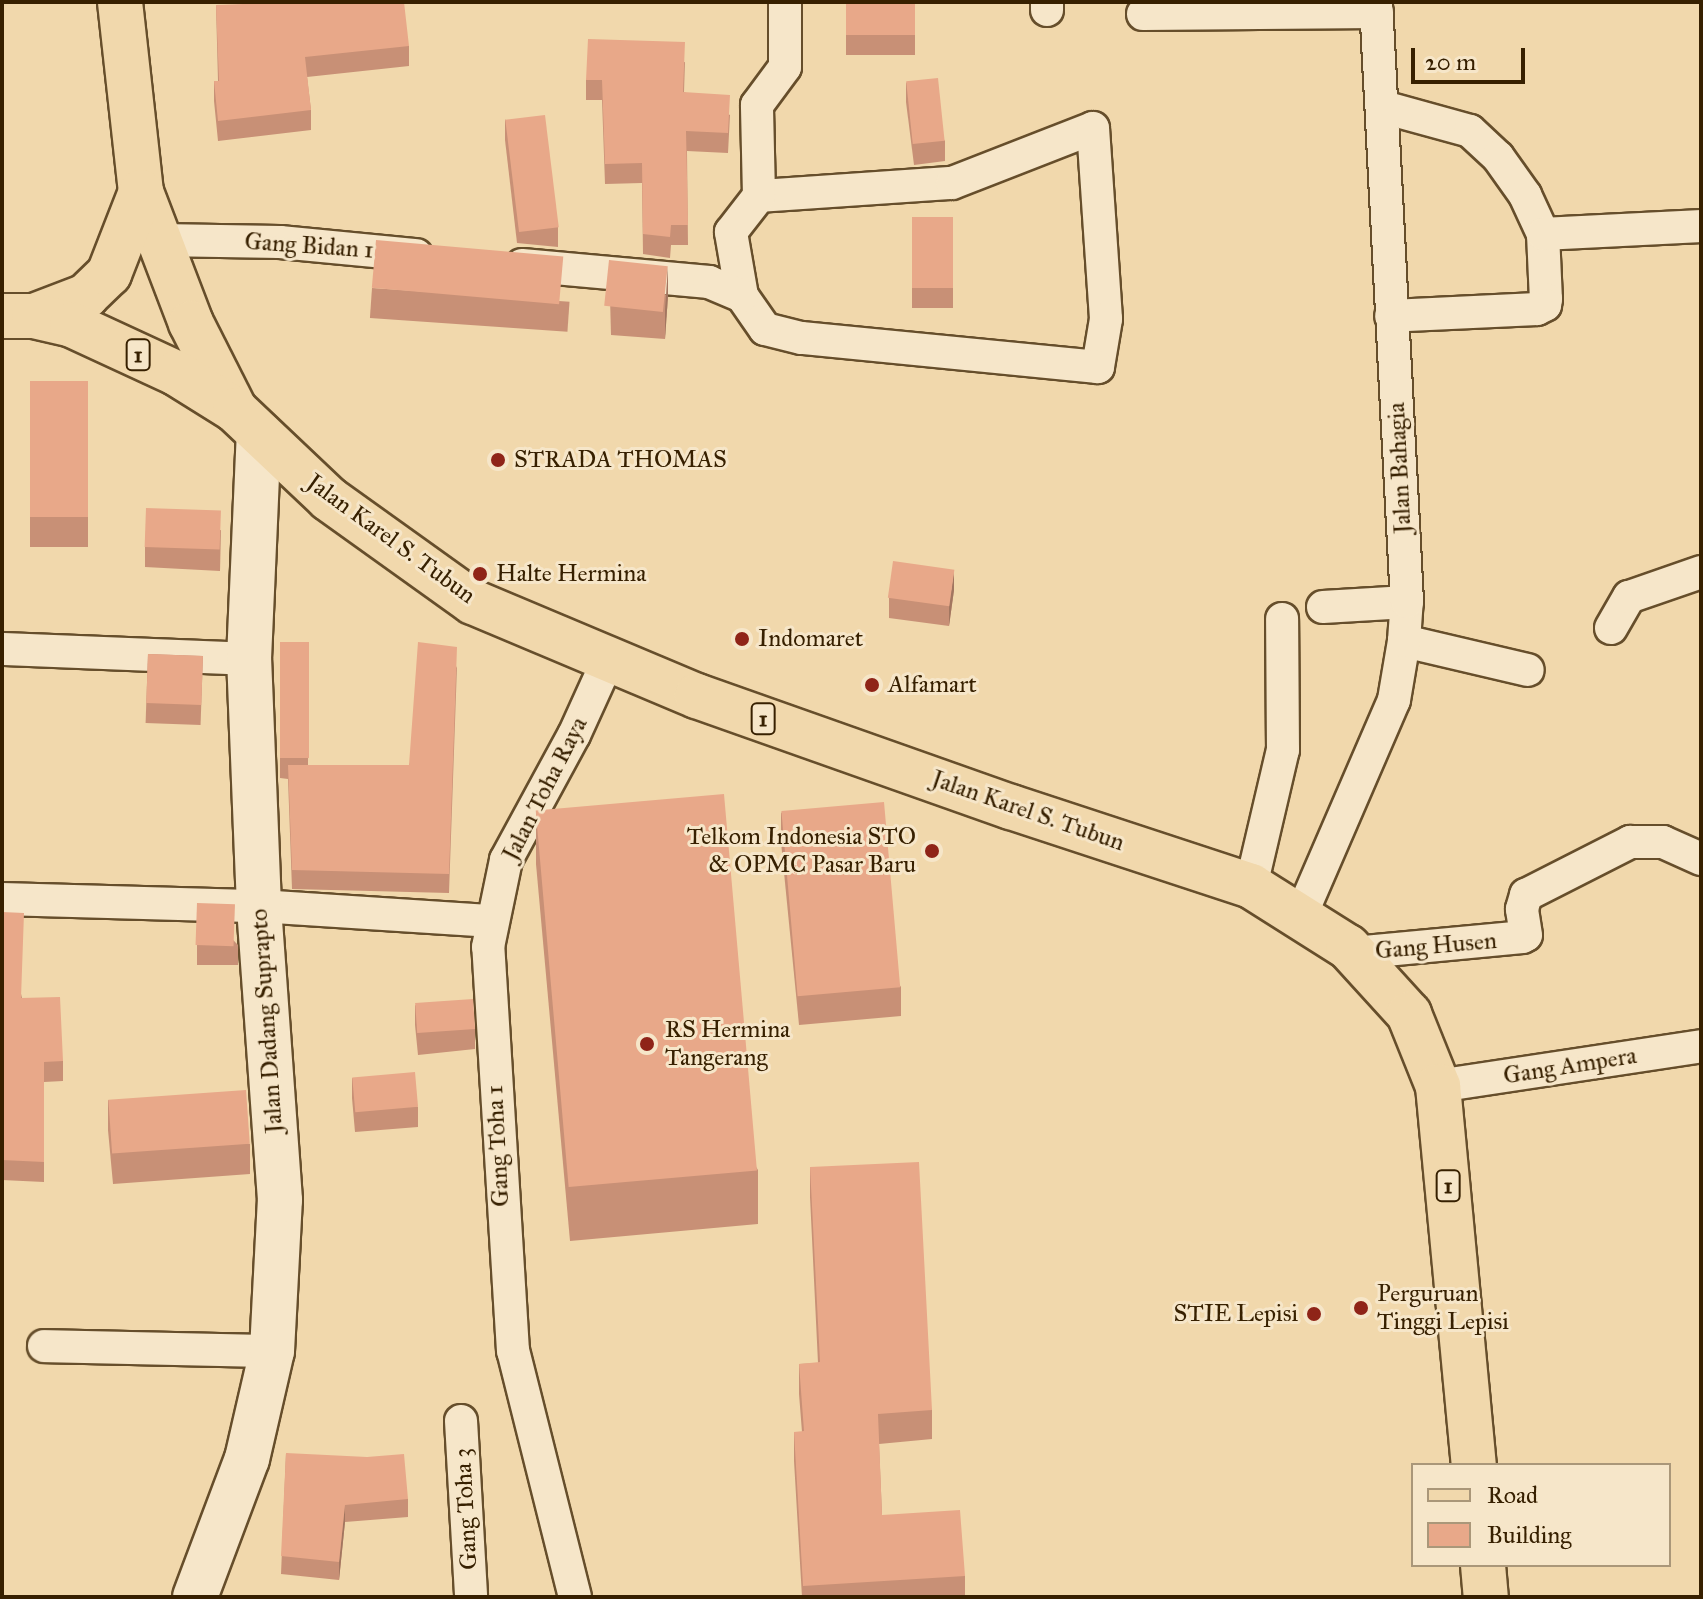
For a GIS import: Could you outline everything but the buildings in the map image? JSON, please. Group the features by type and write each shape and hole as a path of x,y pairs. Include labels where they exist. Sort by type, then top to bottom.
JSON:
{"main road":[{"path":"120,2 141,192 205,356 247,421"},
{"path":"18,316 86,296 109,274 141,192"},
{"name":"1","path":"18,316 72,325 150,361 247,421"},
{"name":"Jalan Karel S. Tubun","path":"247,421 329,499 473,602 697,696 996,802 1251,886 1301,915 1354,953 1409,1014 1438,1086 1474,1463"},
{"path":"1483,1567 1486,1597"}],"street":[{"path":"759,196 952,183 1093,128 1106,319 1098,367 801,338 765,329 742,296 731,232 759,196 757,105 785,67 785,2"},
{"path":"1143,14 1376,7"},
{"name":"Jalan Bahagia","path":"1301,915 1394,700 1404,641 1407,602 1376,7"},
{"path":"1383,107 1470,131 1498,157 1525,195 1543,234 1546,299 1542,307 1391,316"},
{"path":"1543,234 1701,226"},
{"name":"Gang Bidan 1","path":"160,240 280,242 444,258"},
{"path":"489,262 696,280 742,296"},
{"name":"Jalan Dadang Suprapto","path":"195,1597 247,1459 272,1351 280,1200 259,906 249,659 247,421"},
{"path":"1611,628 1629,597 1701,572"},
{"path":"1323,607 1407,602"},
{"path":"1251,886 1283,750 1282,619"},
{"path":"1404,641 1528,670"},
{"path":"2,649 249,659"},
{"name":"Jalan Toha Raya","path":"493,921 506,860 574,735 608,660"},
{"name":"Gang Husen","path":"1354,953 1522,937 1526,935 1522,909 1526,895 1630,842 1663,842 1701,859"},
{"path":"2,899 259,906 493,921"},
{"name":"Gang Toha 1","path":"493,921 488,947 513,1351 575,1597"},
{"name":"Gang Ampera","path":"1438,1086 1701,1046"},
{"path":"44,1346 272,1351"},
{"name":"Gang Toha 3","path":"461,1421 471,1597"}],"place":[{"name":"STRADA THOMAS","path":"498,460"},
{"name":"Halte Hermina","path":"480,574"},
{"name":"Indomaret","path":"742,639"},
{"name":"Alfamart","path":"872,685"},
{"name":"Telkom Indonesia STO & OPMC Pasar Baru","path":"932,851"},
{"name":"RS Hermina Tangerang","path":"647,1044"},
{"name":"Perguruan Tinggi Lepisi","path":"1361,1308"},
{"name":"STIE Lepisi","path":"1314,1314"}]}
